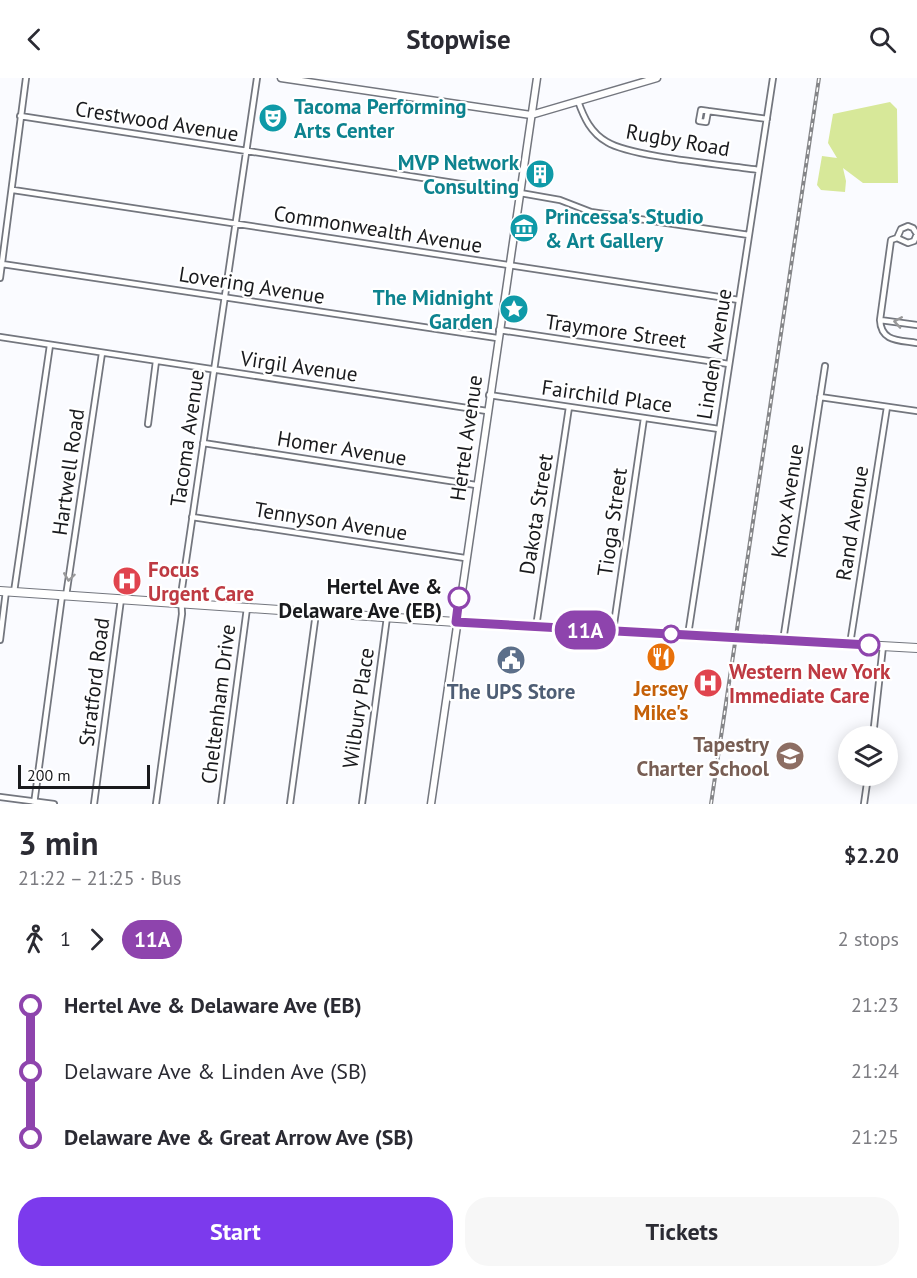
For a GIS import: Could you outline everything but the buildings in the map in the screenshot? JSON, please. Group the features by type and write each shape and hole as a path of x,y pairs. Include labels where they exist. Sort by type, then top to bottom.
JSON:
{"main road":[{"path":"7,591 456,622 917,648"}],"street":[{"path":"0,278 26,78"},
{"name":"Tacoma Avenue","path":"156,804 182,614 181,603 192,517 257,78"},
{"path":"281,78 531,115 657,78"},
{"name":"Hertel Avenue","path":"431,804 497,338 537,78"},
{"name":"Linden Avenue","path":"688,635 773,78"},
{"name":"Rugby Road","path":"578,101 586,120 596,133 621,149 759,170"},
{"path":"708,111 767,119"},
{"name":"Crestwood Avenue","path":"20,116 519,193 560,200 591,212 749,235"},
{"name":"Commonwealth Avenue","path":"13,190 739,300"},
{"path":"897,238 900,231 906,227 911,227 916,232 912,242 897,238 891,240 880,320 885,336 917,343"},
{"name":"Lovering Avenue","path":"2,264 497,338"},
{"path":"880,320 917,325"},
{"name":"Traymore Street","path":"499,330 729,364"},
{"name":"Virgil Avenue","path":"0,337 487,411"},
{"path":"0,640 50,345"},
{"name":"Hartwell Road","path":"34,803 102,352"},
{"path":"148,424 156,361"},
{"name":"Knox Avenue","path":"783,641 825,366"},
{"name":"Fairchild Place","path":"489,395 719,429"},
{"path":"820,397 917,411"},
{"name":"Dakota Street","path":"536,627 569,407"},
{"name":"Rand Avenue","path":"850,644 887,407"},
{"name":"Tioga Street","path":"613,631 644,418"},
{"name":"Homer Avenue","path":"203,443 476,485"},
{"name":"Tennyson Avenue","path":"192,517 465,558"},
{"name":"Stratford Road","path":"94,804 121,599"},
{"name":"Cheltenham Drive","path":"221,804 247,608"},
{"path":"290,804 316,612"},
{"name":"Wilbury Place","path":"362,804 387,617"},
{"path":"874,726 883,646"},
{"path":"864,804 867,786"},
{"path":"0,797 54,804"}],"green space":[{"path":"890,102 897,109 898,183 863,183 843,168 846,181 845,192 821,190 817,185 822,156 837,158 828,143 833,114"}],"railway":[{"path":"711,804 819,78"}],"bus line":[{"name":"11A","path":"459,598 456,622 869,645"}],"place":[{"name":"Tacoma Performing Arts Center","path":"273,118"},
{"name":"MVP Network Consulting","path":"540,174"},
{"name":"Princessa's Studio & Art Gallery","path":"524,228"},
{"name":"The Midnight Garden","path":"514,309"},
{"name":"Focus Urgent Care","path":"127,581"},
{"name":"Hertel Ave & Delaware Ave (EB)","path":"459,598"},
{"name":"Jersey Mike's","path":"661,657"},
{"name":"The UPS Store","path":"511,660"},
{"name":"Western New York Immediate Care","path":"708,683"},
{"name":"Tapestry Charter School","path":"790,756"}]}
